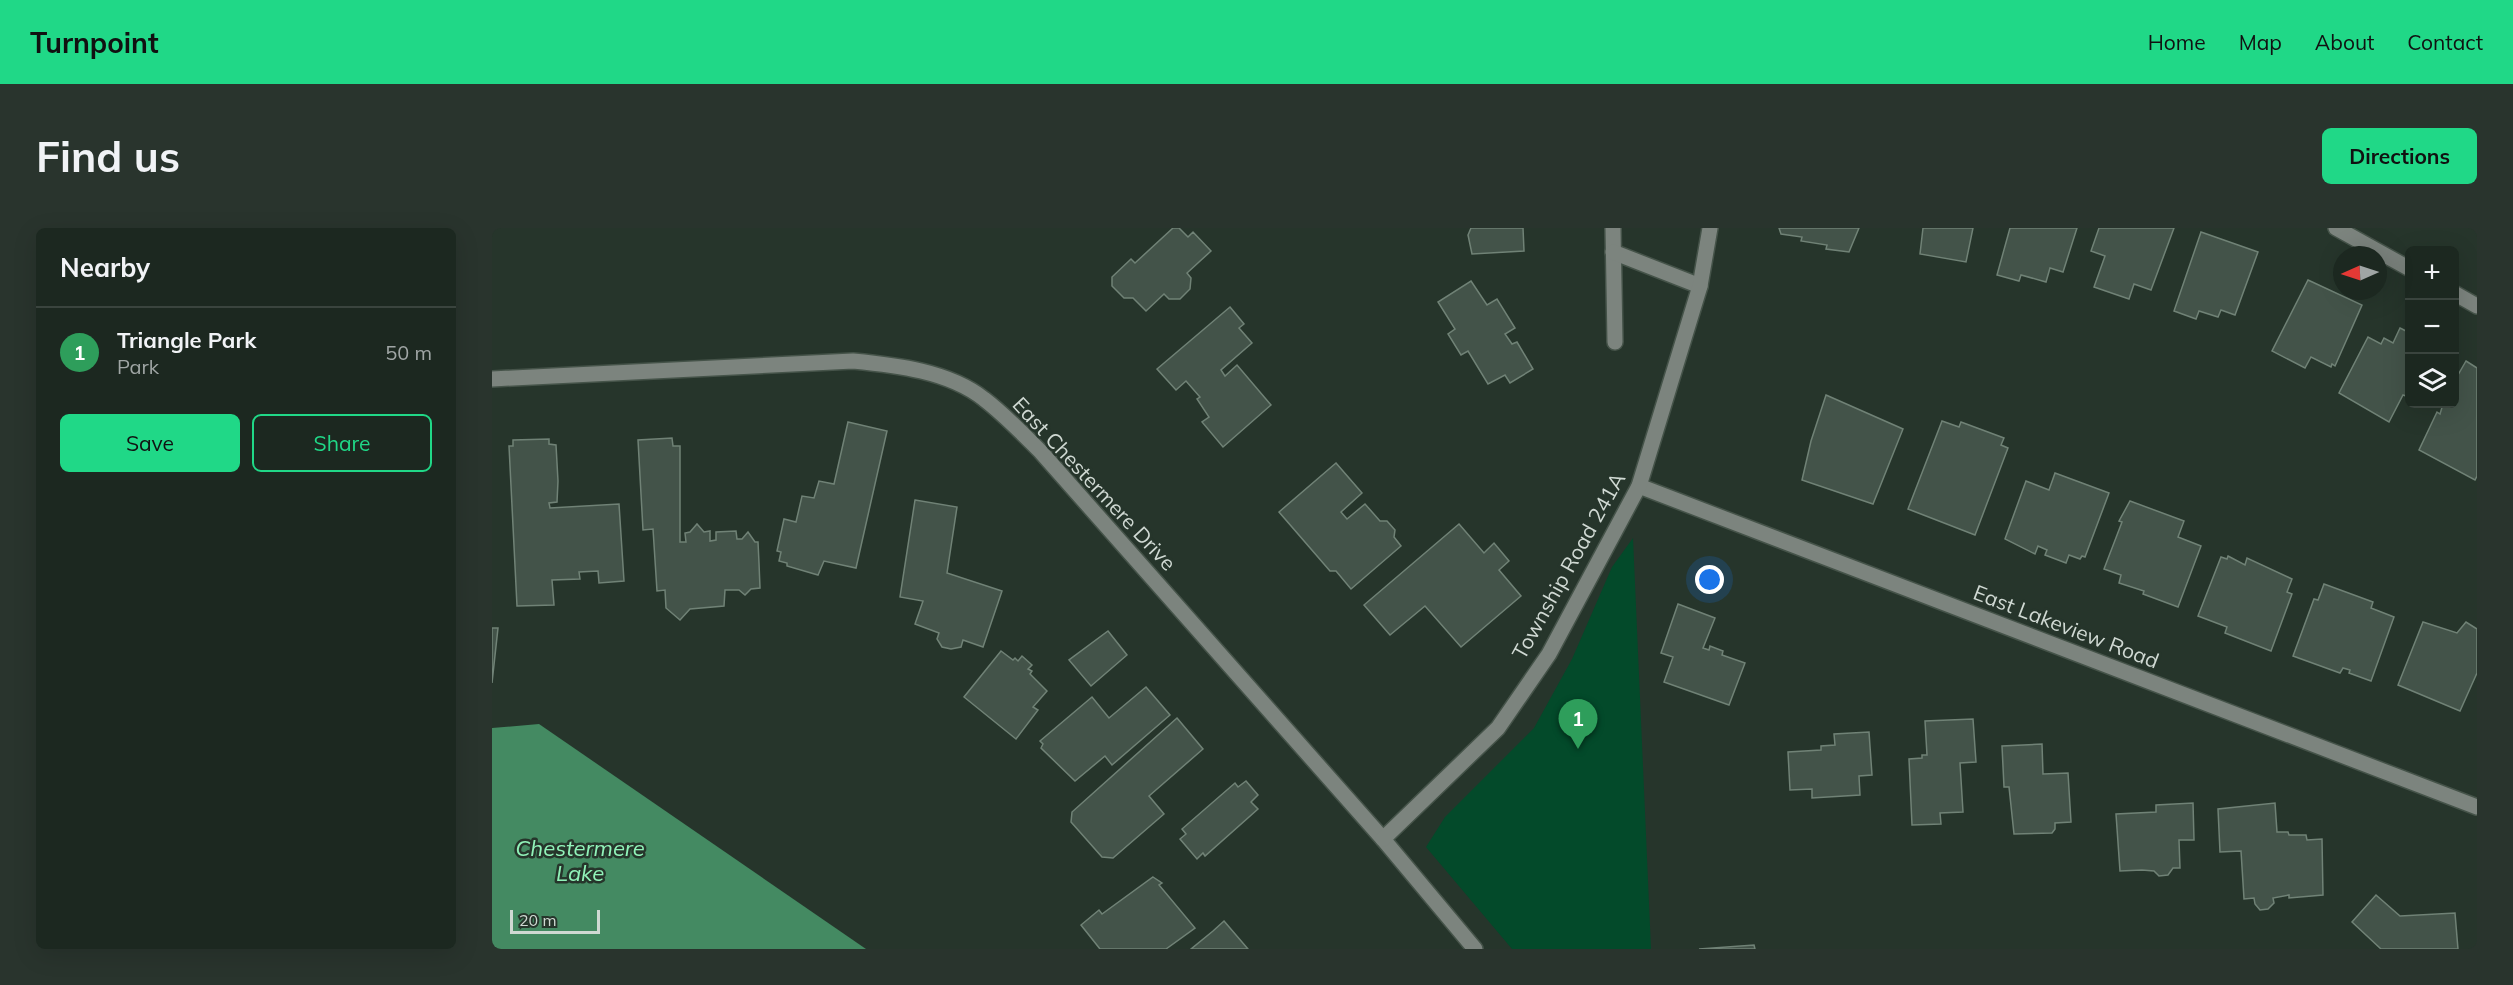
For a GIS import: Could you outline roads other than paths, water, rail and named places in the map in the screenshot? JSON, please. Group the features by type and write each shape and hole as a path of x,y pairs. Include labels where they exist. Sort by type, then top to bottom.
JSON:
{"street":[{"path":"1613,228 1615,342"},
{"name":"Township Road 241A","path":"1383,839 1498,728 1549,654 1639,486 1700,286 1710,228"},
{"path":"2336,228 2405,266"},
{"path":"1613,252 1700,286"},
{"path":"2459,296 2477,306"},
{"name":"East Chestermere Drive","path":"492,379 853,361 887,364 918,371 952,382 982,397 1041,452 1383,839 1475,949"},
{"name":"East Lakeview Road","path":"1639,486 2477,807"}],"water":[{"name":"Chestermere Lake","path":"539,724 866,949 492,949 492,728"}],"place":[{"name":"Triangle Park","path":"1578,749"}]}
